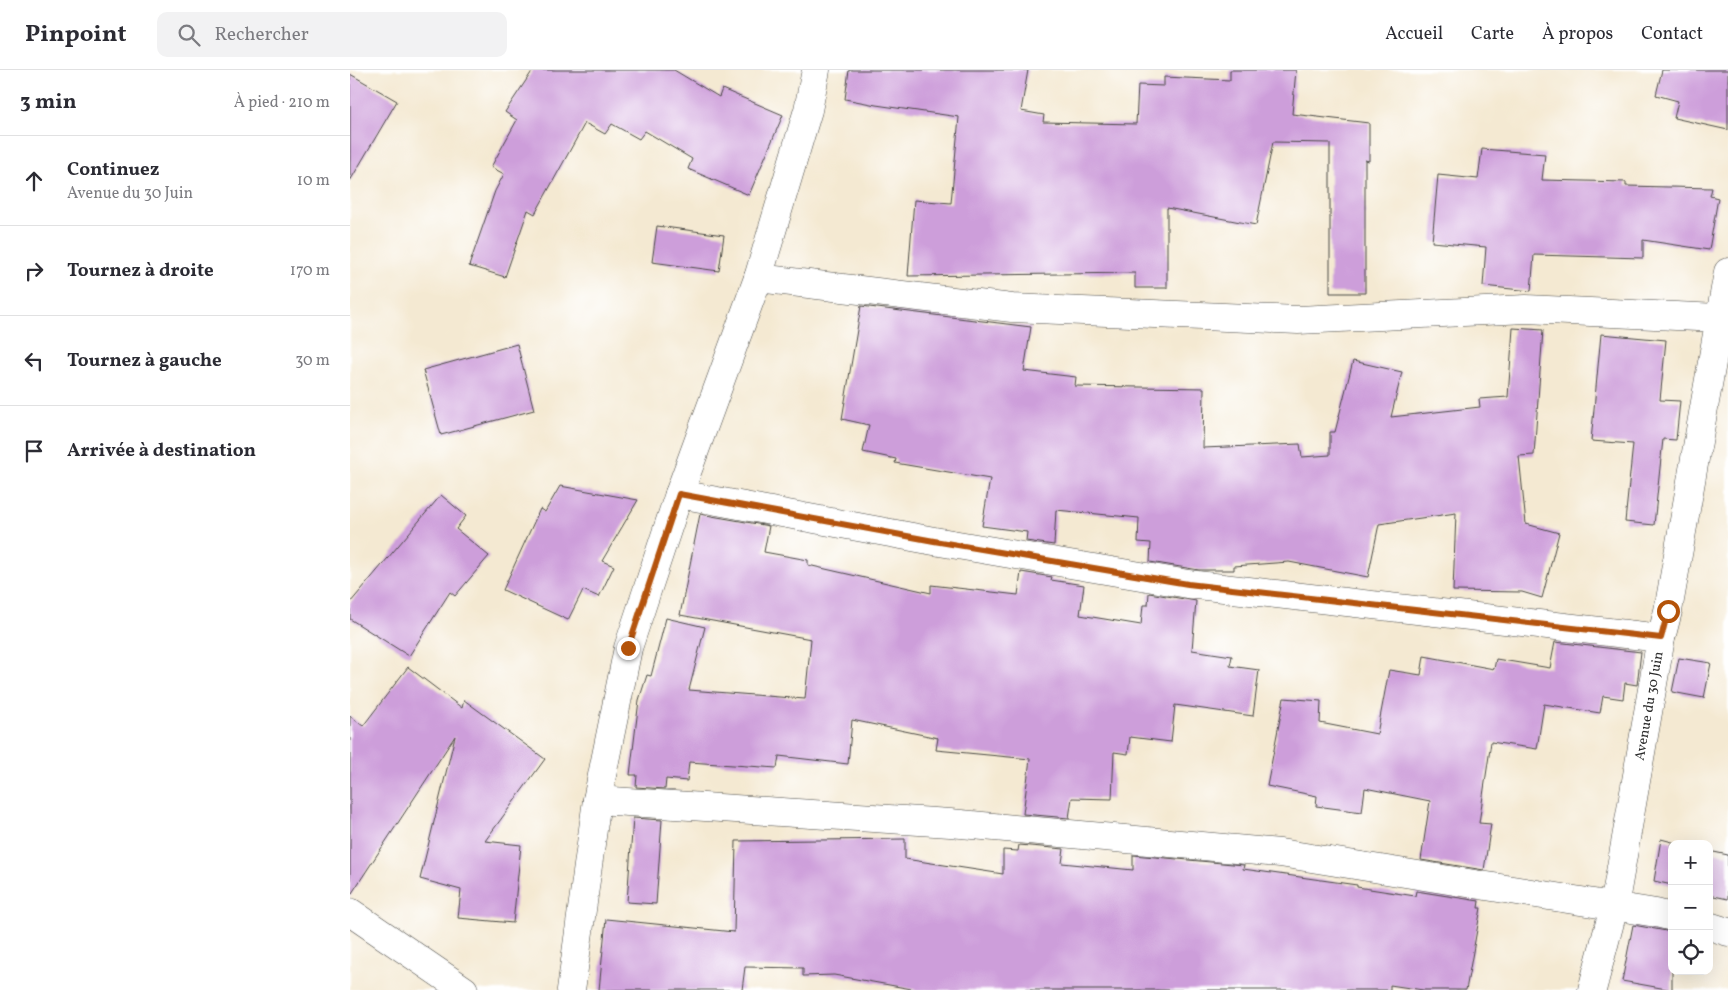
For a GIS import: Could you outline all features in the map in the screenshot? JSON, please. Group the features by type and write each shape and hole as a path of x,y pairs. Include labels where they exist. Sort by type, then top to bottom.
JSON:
{"street":[{"path":"571,990 597,800 628,648 679,494 758,278 808,110 816,70"},
{"name":"Avenue du 30 Juin","path":"1592,990 1614,907 1728,272"},
{"path":"758,278 1012,308 1298,320 1526,309 1719,318"},
{"path":"679,494 934,541 1188,584 1661,638"},
{"path":"597,800 950,823 1280,853 1668,916"},
{"path":"350,912 464,990"},
{"path":"1713,927 1728,932"}],"building":[{"path":"533,70 674,70 719,97 722,89 783,115 749,195 688,169 692,159 645,131 639,139 612,124 605,134 585,123 535,214 528,210 505,277 469,266 495,191 504,174 491,167 517,120 505,112"},
{"path":"849,70 1028,70 1021,111 1044,115 1043,122 1136,124 1138,85 1164,86 1164,77 1230,80 1230,70 1296,70 1292,114 1369,123 1369,161 1365,160 1365,293 1330,293 1330,143 1273,142 1256,225 1167,208 1167,288 1135,288 1135,273 908,276 914,200 951,203 959,117 845,99"},
{"path":"1662,70 1728,70 1728,130 1674,118 1678,101 1656,95"},
{"path":"350,74 397,101 350,181"},
{"path":"1482,149 1545,154 1542,180 1626,182 1626,186 1712,188 1710,196 1718,198 1709,250 1643,240 1643,258 1534,255 1531,291 1483,286 1486,247 1432,242 1438,175 1478,179"},
{"path":"657,226 724,235 719,271 652,262"},
{"path":"861,306 1031,327 1024,371 1076,377 1075,386 1204,388 1203,448 1300,444 1302,457 1330,455 1330,432 1335,432 1353,361 1402,372 1391,417 1480,407 1479,399 1508,397 1513,328 1543,330 1534,455 1519,456 1526,524 1559,533 1542,598 1522,592 1453,591 1456,513 1379,524 1368,577 1289,562 1234,566 1234,570 1199,570 1150,562 1151,543 1138,542 1139,518 1056,510 1054,545 1026,541 1027,532 982,526 990,479 895,463 896,459 863,452 869,425 842,419"},
{"path":"1601,334 1666,340 1660,400 1680,401 1676,440 1663,439 1654,525 1625,522 1633,444 1591,441"},
{"path":"517,344 534,410 441,435 423,370"},
{"path":"560,486 638,500 602,561 614,566 599,597 583,590 568,620 503,590 540,509 545,512"},
{"path":"441,495 466,516 456,529 489,556 455,596 450,592 409,656 350,619 350,603"},
{"path":"700,514 769,526 764,552 808,560 808,565 931,593 931,585 1018,595 1021,572 1052,577 1051,580 1084,585 1080,615 1141,625 1143,605 1148,605 1149,593 1196,601 1192,650 1232,656 1230,666 1259,670 1253,716 1175,705 1171,742 1130,737 1128,754 1114,752 1112,799 1072,798 1069,818 1023,814 1030,759 936,750 938,738 852,720 848,764 779,756 777,768 689,762 687,781 666,779 665,789 636,787 637,775 630,775 639,700 647,675 651,676 666,618 705,627 689,690 805,699 811,639 680,615"},
{"path":"1555,642 1641,652 1637,685 1625,683 1623,699 1603,696 1600,713 1544,704 1537,749 1491,742 1479,823 1491,824 1484,870 1421,860 1430,801 1365,788 1362,812 1316,806 1317,796 1267,786 1284,698 1321,701 1320,723 1377,734 1389,670 1421,675 1424,656 1494,669 1496,659 1550,668"},
{"path":"1679,658 1711,663 1704,698 1672,692"},
{"path":"408,667 462,708 464,700 545,759 485,841 521,845 513,923 458,918 461,890 420,879 455,736 350,896 350,716 363,726"},
{"path":"633,818 662,820 656,904 627,902"},
{"path":"905,839 905,859 1003,874 1003,850 1018,851 1019,845 1064,849 1062,863 1133,870 1133,855 1244,865 1243,869 1357,885 1357,887 1415,896 1416,891 1479,901 1478,908 1481,908 1466,990 1423,990 1390,985 1390,990 917,990 834,975 803,976 803,968 745,967 742,990 599,990 606,919 734,932 736,841"},
{"path":"1661,839 1668,841 1668,884 1654,881"},
{"path":"1713,852 1728,855 1728,899 1713,896"},
{"path":"1633,925 1668,931 1668,975 1672,975 1672,990 1622,981"}],"route":[{"path":"628,648 679,494 934,541 1188,584 1661,638 1668,611"}]}
